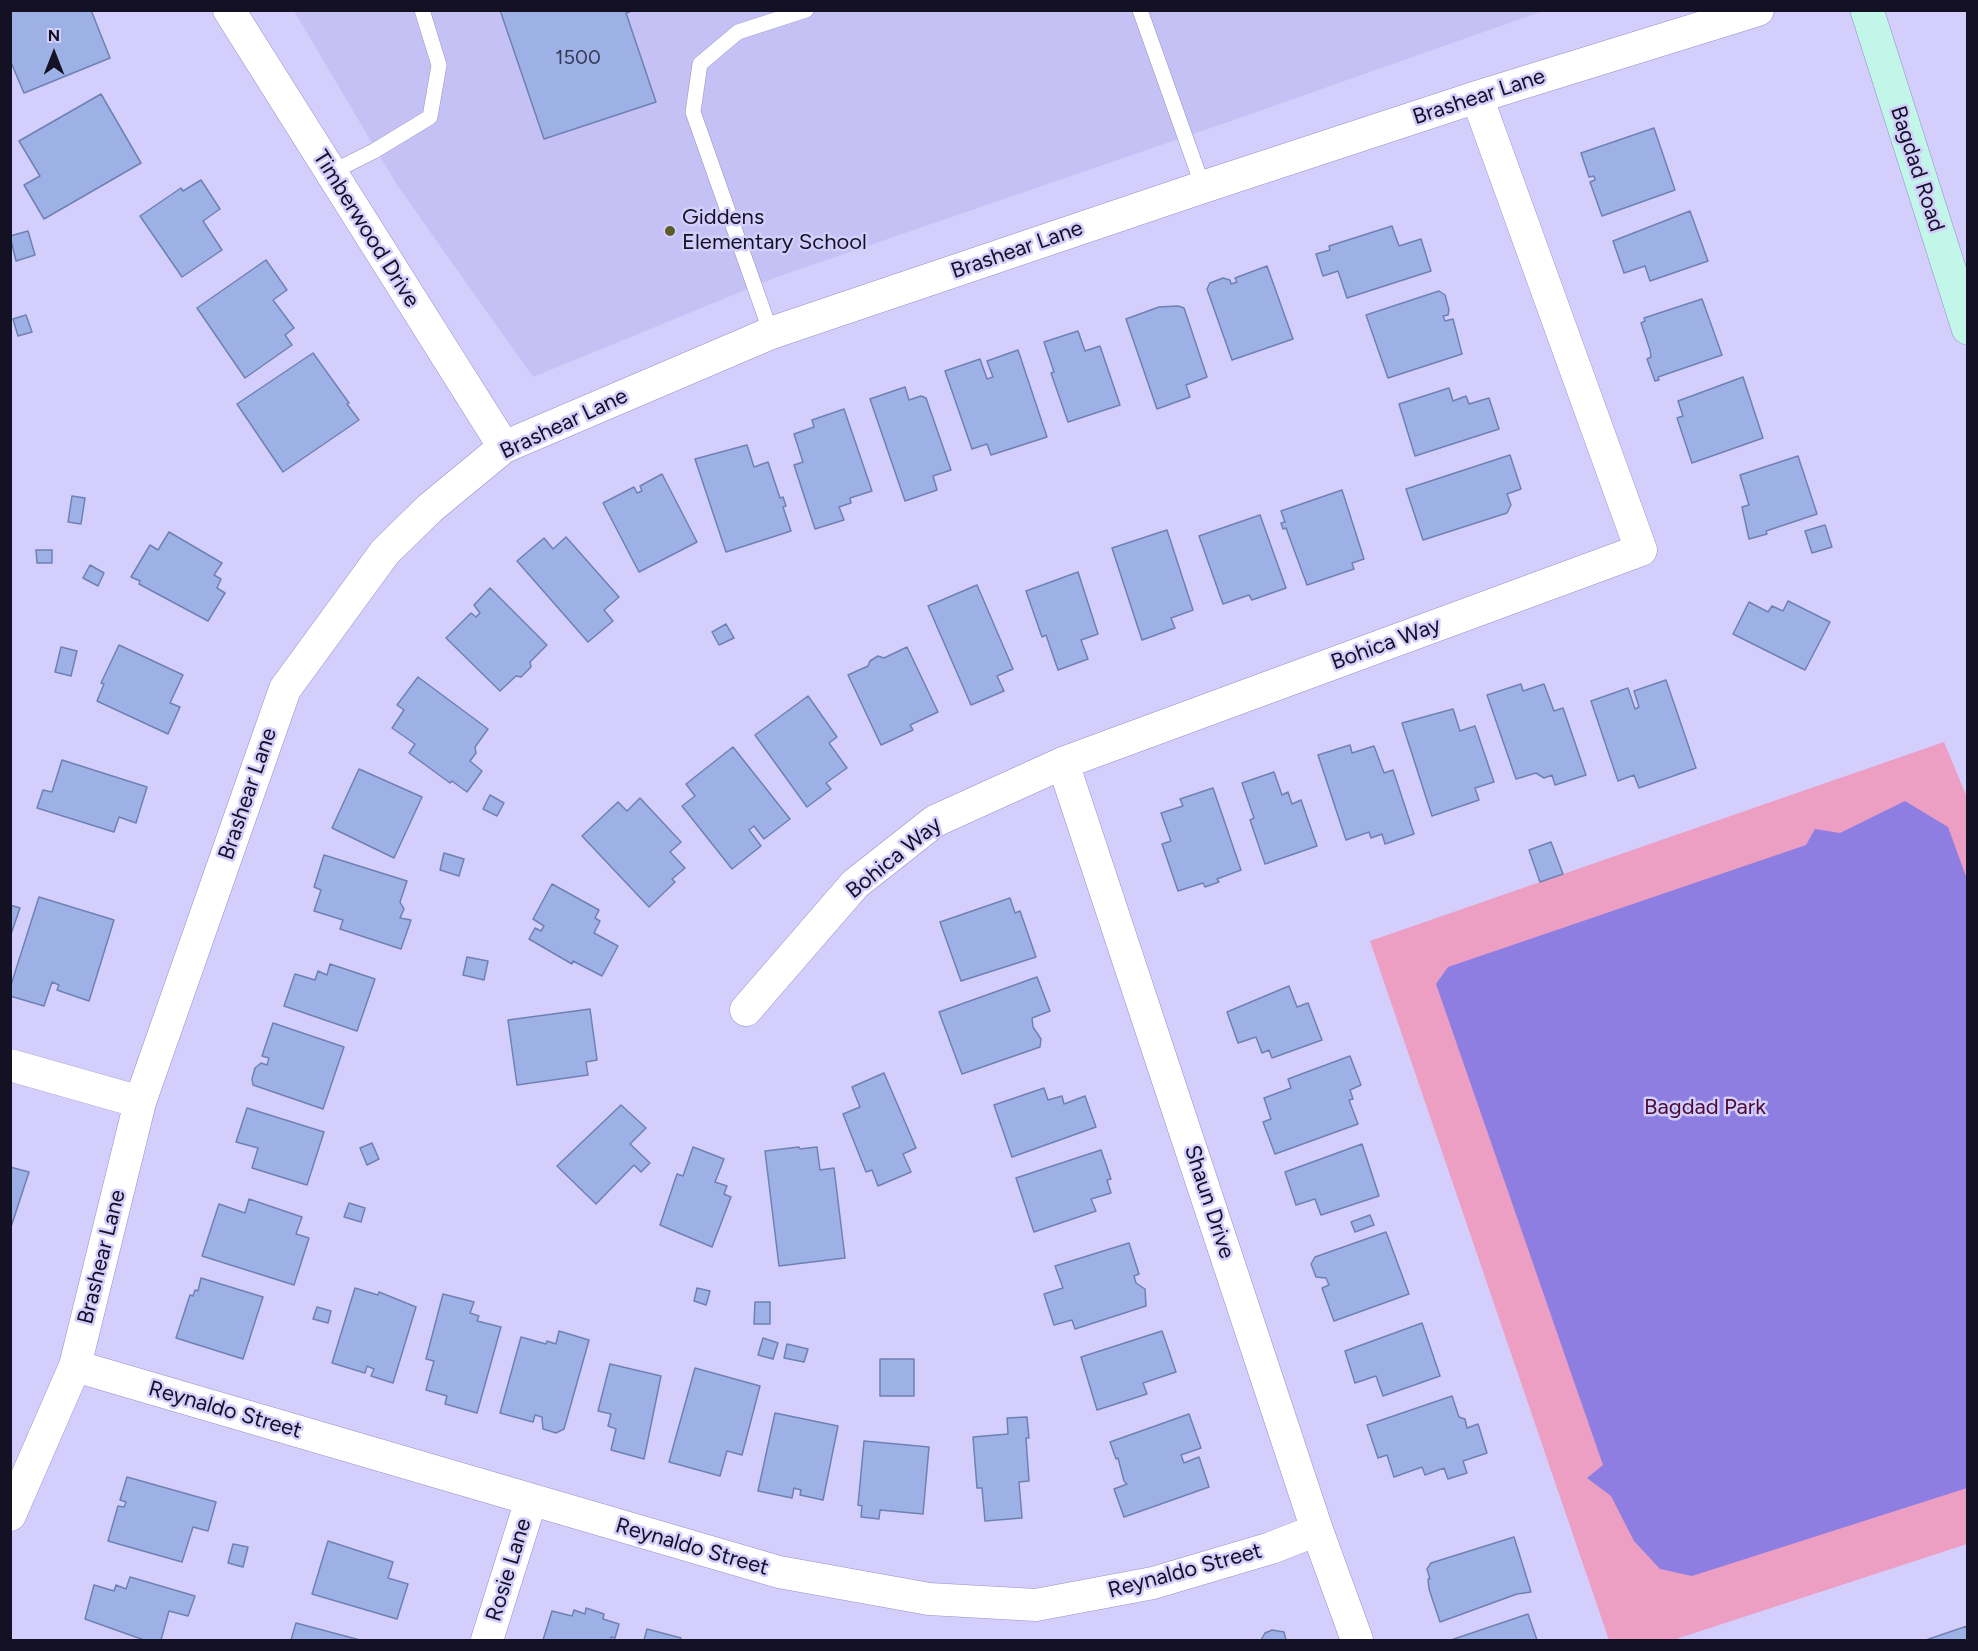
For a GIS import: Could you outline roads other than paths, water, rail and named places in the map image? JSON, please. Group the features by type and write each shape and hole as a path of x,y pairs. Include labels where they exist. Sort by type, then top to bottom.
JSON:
{"main road":[{"name":"Bagdad Road","path":"1867,10 1968,328"}],"street":[{"name":"Timberwood Drive","path":"229,10 504,447"},
{"name":"Brashear Lane","path":"10,1515 75,1366 140,1102 285,689 385,552 430,508 504,447 771,333 1477,97 1758,10"},
{"name":"Bohica Way","path":"746,1010 855,884 935,821 1063,762 1641,550 1477,97"},
{"name":"Shaun Drive","path":"1063,762 1317,1530 1357,1641"},
{"path":"10,1065 140,1102"},
{"name":"Reynaldo Street","path":"75,1366 779,1572 929,1599 1036,1605 1153,1583 1272,1548 1317,1530"},
{"name":"Rosie Lane","path":"487,1641 531,1500"}],"lane":[{"path":"330,173 374,151 430,117 439,65 422,10"},
{"path":"771,333 693,112 700,64 738,32 806,10"},
{"path":"1140,10 1203,187"}],"place":[{"name":"Giddens Elementary School","path":"670,231"}],"park label":[{"name":"Bagdad Park","path":"1705,1108"}]}
